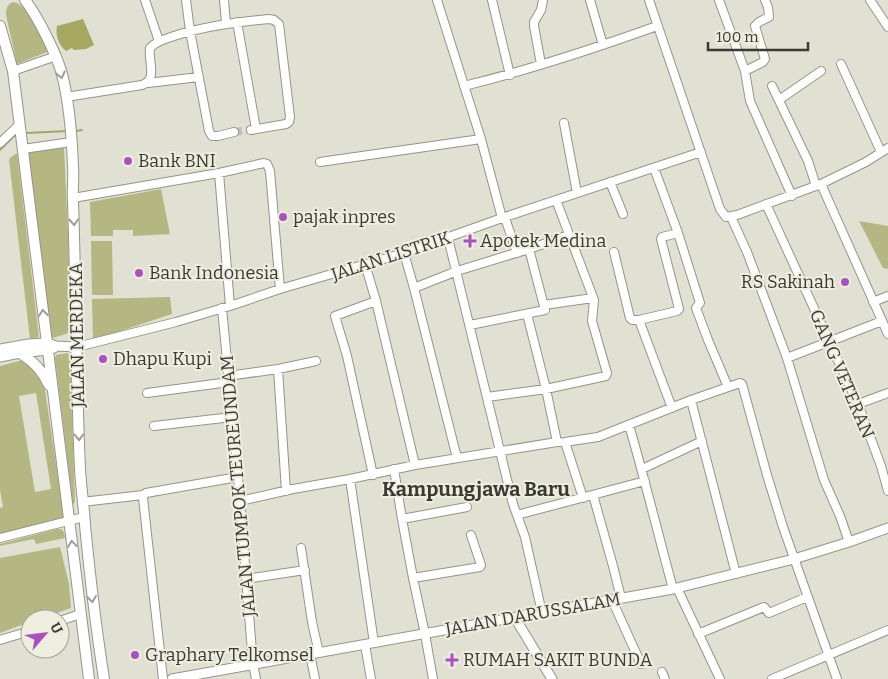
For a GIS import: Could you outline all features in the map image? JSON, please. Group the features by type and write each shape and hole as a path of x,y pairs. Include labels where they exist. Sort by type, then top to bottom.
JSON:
{"main road":[{"name":"JALAN MERDEKA","path":"24,0 36,17 56,56 62,74 70,124 74,169 76,328 82,502 96,630 104,679"},
{"name":"JALAN MERDEKA","path":"0,26 13,71 50,346 53,393 88,679"},
{"path":"20,353 37,366 53,393"},
{"path":"96,630 111,679"}],"street":[{"path":"145,0 159,41"},
{"path":"186,0 209,131 212,136 234,132"},
{"path":"224,0 226,24"},
{"path":"437,0 481,138 503,218 517,253"},
{"path":"492,0 510,75"},
{"path":"541,64 534,22 541,10 542,0"},
{"path":"590,0 603,45"},
{"path":"648,0 720,209 726,217 731,217 792,196 818,185 866,162 884,150 840,64"},
{"path":"719,0 745,72 750,101 792,196"},
{"path":"745,72 766,59 755,26 769,17 765,0"},
{"path":"870,0 888,27"},
{"path":"148,83 152,76 150,48 159,41 190,31 226,24 237,22 269,19 274,20 279,24 290,117 289,122 254,129 237,22"},
{"path":"464,86 510,75 657,26"},
{"path":"13,71 56,56"},
{"path":"779,100 821,71"},
{"path":"66,97 142,86 148,83 199,77"},
{"path":"772,86 888,334"},
{"path":"564,123 577,193"},
{"path":"0,143 20,125"},
{"path":"320,162 481,138"},
{"path":"22,146 71,140"},
{"name":"JALAN LISTRIK","path":"77,347 176,322 404,253 701,152"},
{"path":"73,198 264,163 267,164 270,171 280,289"},
{"path":"654,168 700,303 696,308 728,387"},
{"name":"JALAN TUMPOK TEUREUNDAM","path":"219,172 229,379 253,664 256,679"},
{"path":"610,182 623,214"},
{"path":"487,397 546,389 606,376 607,373 592,321 593,298 556,200"},
{"name":"GANG VETERAN","path":"766,204 884,464 888,491"},
{"path":"731,217 747,252 788,358 824,480 850,542"},
{"path":"614,252 632,320 677,311 679,309 660,239 678,234"},
{"path":"414,288 457,271 569,235"},
{"path":"448,238 513,504 525,537 542,613"},
{"path":"470,325 545,310 529,249"},
{"path":"404,253 457,458"},
{"path":"366,264 415,465"},
{"path":"873,302 888,296"},
{"path":"544,305 593,298"},
{"path":"373,475 347,356 335,316 376,301"},
{"path":"527,314 561,442 583,498"},
{"path":"639,320 672,408"},
{"path":"788,358 882,321"},
{"path":"0,349 28,344 77,347"},
{"path":"0,357 50,346"},
{"path":"147,393 316,362"},
{"path":"278,369 286,491"},
{"path":"240,501 415,465 598,437 691,400 740,383 743,387 767,475 794,559 838,679"},
{"path":"858,404 888,392"},
{"path":"691,400 736,574"},
{"path":"154,426 232,417"},
{"path":"629,425 675,589 720,679"},
{"path":"642,468 702,441"},
{"path":"394,469 433,679"},
{"path":"82,502 143,495 238,477"},
{"path":"350,479 370,644 371,679"},
{"path":"517,515 645,482"},
{"path":"143,495 163,679"},
{"path":"593,496 613,566 617,599 641,664"},
{"path":"402,519 467,506"},
{"path":"0,538 84,517"},
{"name":"JALAN DARUSSALAM","path":"172,679 206,676 253,664 675,589 794,559 888,528"},
{"path":"413,578 480,567 481,565 471,535"},
{"path":"301,548 312,622 315,679"},
{"path":"246,580 304,570"},
{"path":"698,634 764,607 770,612 807,597"},
{"path":"70,618 80,614"},
{"path":"515,618 552,679"},
{"path":"773,679 888,630"},
{"path":"0,640 20,633"}],"shaded area":[{"path":"13,2 19,4 29,14 47,52 17,64 6,15 7,7"},
{"path":"83,19 94,45 86,49 74,50 72,48 66,51 58,40 57,26"},
{"path":"64,147 71,329 66,334 46,340 28,152"},
{"path":"17,153 39,337 30,339 9,160"},
{"path":"161,189 170,234 133,236 133,230 113,230 113,236 91,236 90,202"},
{"path":"859,221 888,226 888,269 883,268"},
{"path":"91,241 112,241 113,295 92,295"},
{"path":"170,297 172,314 93,340 92,299"},
{"path":"68,353 70,356 75,501 73,505 55,358 56,355"},
{"path":"23,360 34,369 42,381 45,390 64,518 0,534 0,508 3,507 0,490 0,366","holes":["36,393 51,489 35,492 19,396"]},
{"path":"61,529 64,532 65,538 36,544 34,539 0,546 0,544"},
{"path":"60,547 69,584 71,608 20,609 20,626 0,633 0,558"}],"waterway":[{"path":"76,131 82,130"},
{"path":"26,133 68,131"},
{"path":"0,150 16,134"}],"tunnel":[{"path":"234,132 251,130"}],"place":[{"name":"Bank BNI","path":"128,161"},
{"name":"pajak inpres","path":"283,217"},
{"name":"Apotek Medina","path":"470,241"},
{"name":"Bank Indonesia","path":"139,273"},
{"name":"RS Sakinah","path":"845,282"},
{"name":"Dhapu Kupi","path":"103,359"},
{"name":"Graphary Telkomsel","path":"135,655"},
{"name":"RUMAH SAKIT BUNDA","path":"452,660"}],"district":[{"name":"Kampungjawa Baru","path":"476,489"}]}
